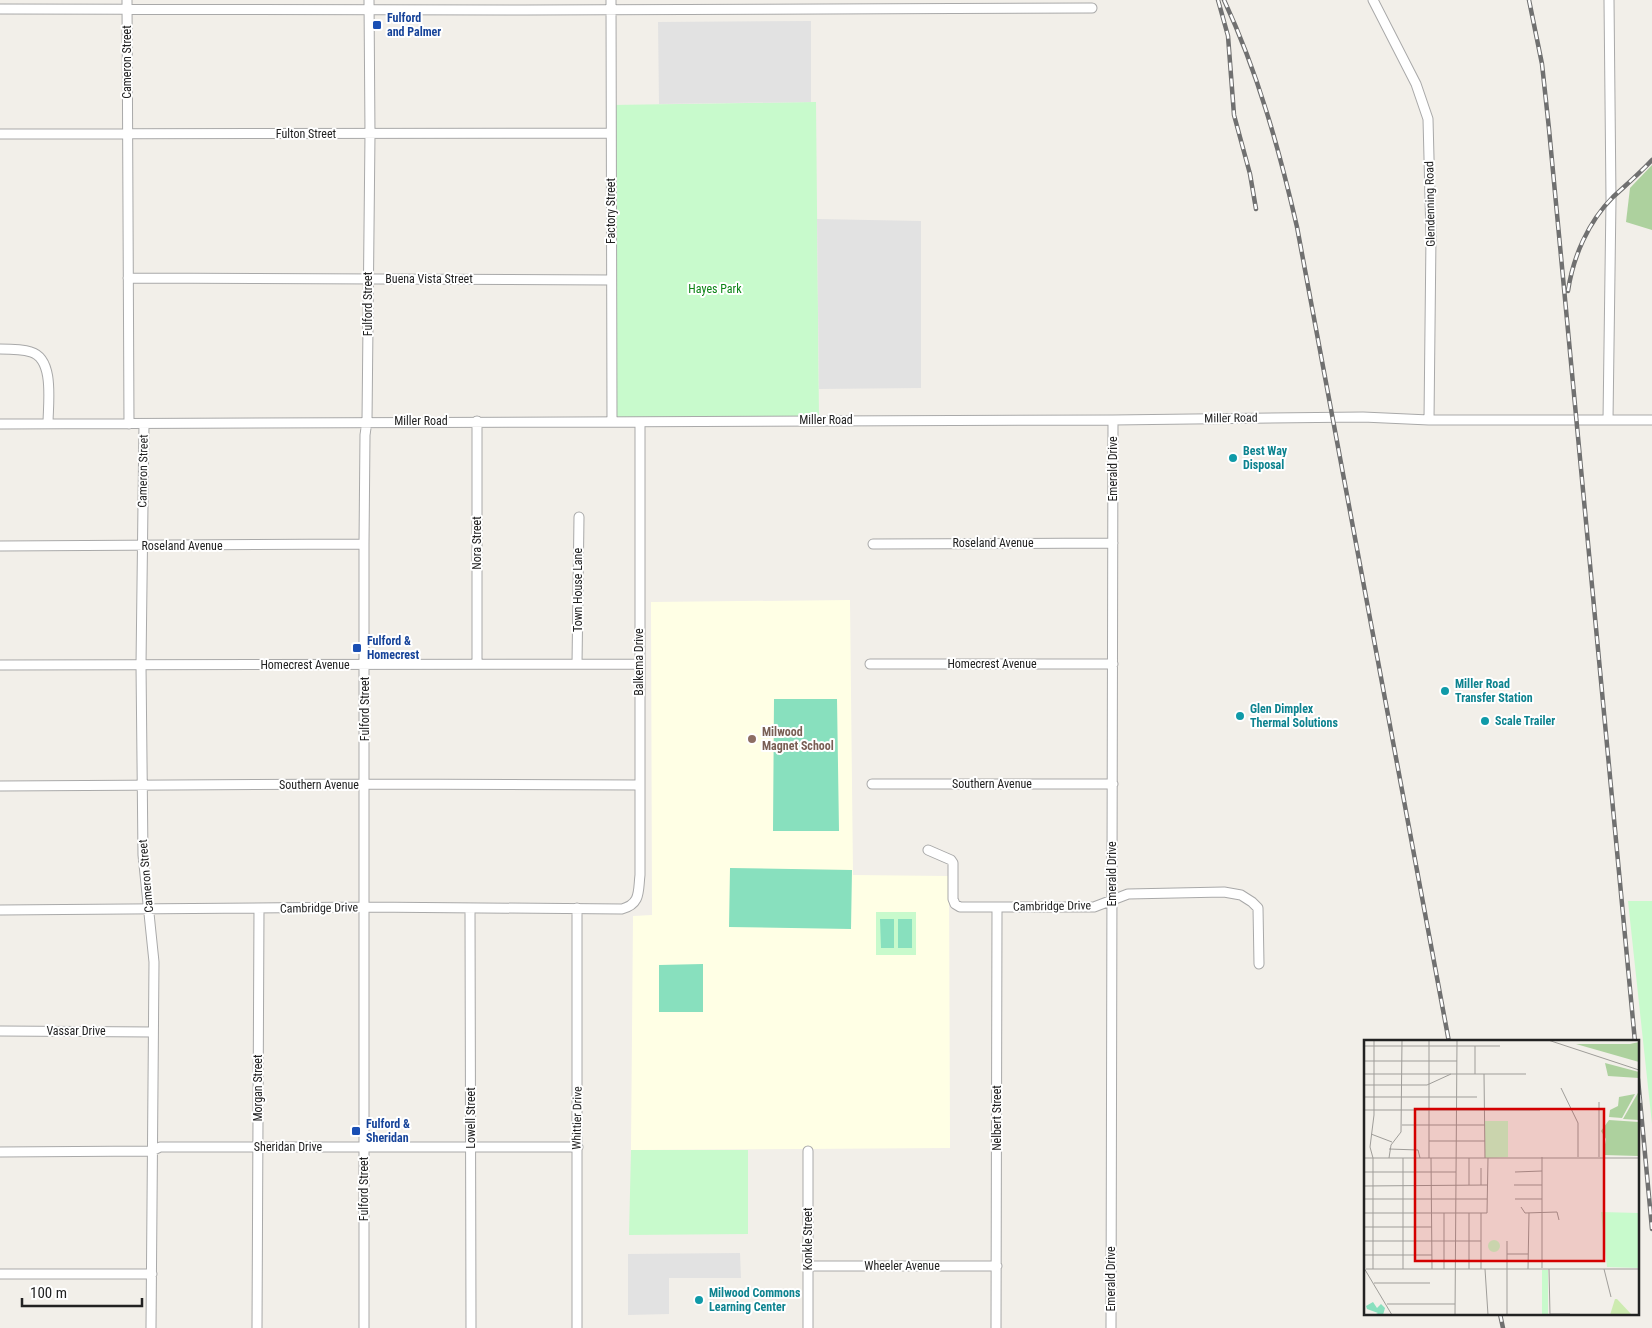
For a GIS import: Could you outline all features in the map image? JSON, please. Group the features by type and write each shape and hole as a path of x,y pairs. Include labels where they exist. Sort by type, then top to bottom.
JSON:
{"street":[{"name":"Fulford Street","path":"364,1328 364,544 370,134 369,0"},
{"name":"Glendenning Road","path":"1373,0 1416,84 1428,119 1431,236 1429,420"},
{"path":"1608,420 1611,199 1609,0"},
{"path":"0,9 127,4 369,10 611,5 1092,8"},
{"name":"Cameron Street","path":"127,4 129,424"},
{"name":"Factory Street","path":"611,5 612,422"},
{"name":"Fulton Street","path":"0,134 612,133"},
{"name":"Buena Vista Street","path":"128,278 612,280"},
{"path":"0,350 15,349 33,352 44,361 48,373 48,424"},
{"name":"Miller Road","path":"0,424 1114,420 1363,417 1429,420 1652,420"},
{"name":"Emerald Drive","path":"1111,1328 1114,420"},
{"name":"Nora Street","path":"477,421 477,664"},
{"name":"Balkema Drive","path":"635,902 638,895 640,875 638,785 640,422"},
{"name":"Cameron Street","path":"144,424 141,786 143,855 154,962 151,1328"},
{"name":"Town House Lane","path":"577,664 579,517"},
{"name":"Roseland Avenue","path":"873,544 1113,543"},
{"name":"Roseland Avenue","path":"0,546 364,544"},
{"name":"Homecrest Avenue","path":"0,665 639,664"},
{"name":"Homecrest Avenue","path":"870,664 1114,664"},
{"name":"Southern Avenue","path":"872,784 1112,784"},
{"name":"Southern Avenue","path":"0,786 638,785"},
{"name":"Cambridge Drive","path":"928,850 951,860 953,863 953,899 956,906 960,907 1094,907 1128,894 1168,892 1234,893 1248,898 1255,905 1259,914 1259,964"},
{"name":"Cambridge Drive","path":"0,910 365,907 622,909 632,906 635,902"},
{"name":"Nelbert Street","path":"996,1328 997,907"},
{"name":"Morgan Street","path":"257,1328 259,908"},
{"name":"Lowell Street","path":"470,908 471,1328"},
{"name":"Whittier Drive","path":"577,908 577,1328"},
{"name":"Vassar Drive","path":"0,1031 152,1032"},
{"name":"Sheridan Drive","path":"0,1152 152,1152 160,1147 578,1147"},
{"name":"Konkle Street","path":"808,1150 808,1328"},
{"name":"Wheeler Avenue","path":"808,1266 997,1266"},
{"path":"0,1274 152,1274"}],"shaded area":[{"path":"811,21 811,102 659,104 658,22"},
{"path":"817,219 921,221 921,388 819,389"},
{"name":"Milwood Magnet School","path":"850,600 853,875 949,876 950,1148 631,1150 633,916 652,915 651,602"},
{"path":"740,1253 741,1278 669,1278 669,1314 628,1315 628,1254"}],"green space":[{"name":"Hayes Park","path":"816,102 819,420 612,421 611,105"},
{"path":"1652,165 1652,230 1626,222 1630,188"},
{"path":"774,699 837,699 839,831 773,831"},
{"path":"730,868 852,870 851,929 729,927"},
{"path":"1628,901 1652,901 1652,1124"},
{"path":"876,912 916,912 916,955 876,955"},
{"path":"880,919 894,919 894,948 881,948"},
{"path":"898,919 912,919 912,948 898,948"},
{"path":"703,964 703,1012 659,1012 659,965"},
{"path":"631,1150 748,1150 748,1234 629,1235"}],"railway":[{"path":"1218,0 1228,36 1234,115 1250,174 1256,209"},
{"path":"1224,0 1257,83 1283,169 1297,227 1449,1040"},
{"path":"1529,0 1542,64 1549,129 1635,1040"},
{"path":"1568,291 1578,253 1596,217 1613,197 1652,160"},
{"path":"1640,1100 1652,1229"},
{"path":"1500,1316 1503,1328"}],"place":[{"name":"Fulford and Palmer","path":"377,25"},
{"name":"Best Way Disposal","path":"1233,458"},
{"name":"Fulford & Homecrest","path":"357,648"},
{"name":"Miller Road Transfer Station","path":"1445,691"},
{"name":"Glen Dimplex Thermal Solutions","path":"1240,716"},
{"name":"Scale Trailer","path":"1485,721"},
{"name":"Milwood Magnet School","path":"752,739"},
{"name":"Fulford & Sheridan","path":"356,1131"},
{"name":"Milwood Commons Learning Center","path":"699,1300"}]}
